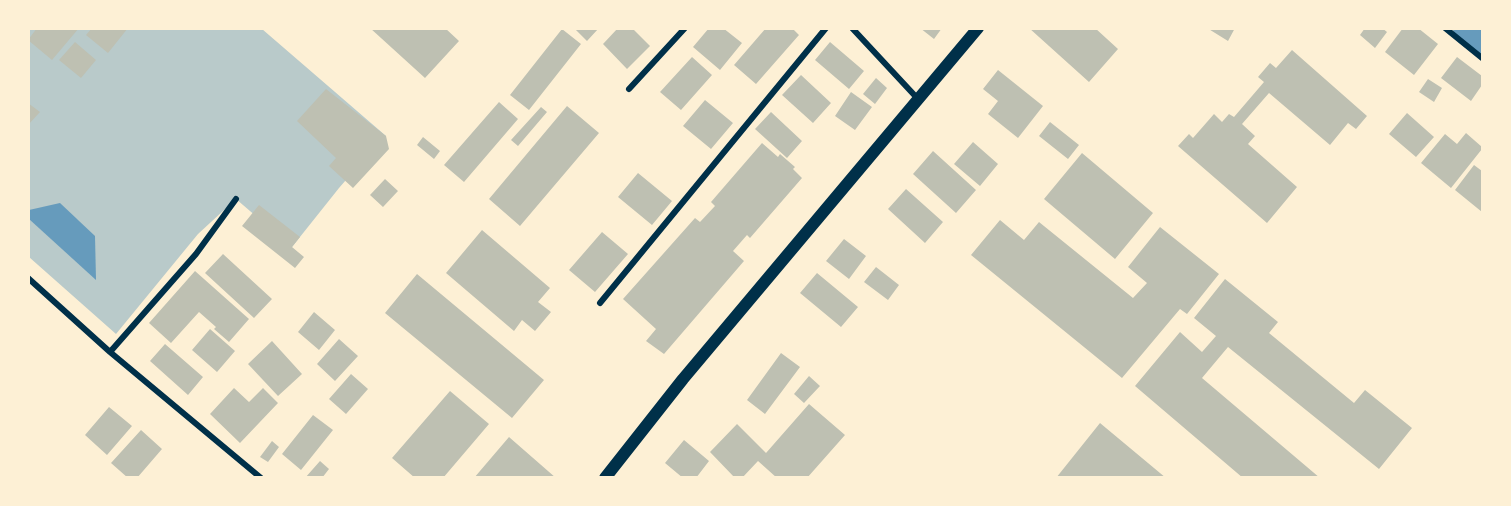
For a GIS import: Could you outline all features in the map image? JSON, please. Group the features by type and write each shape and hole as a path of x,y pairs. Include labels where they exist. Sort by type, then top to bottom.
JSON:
{"main road":[{"path":"605,477 683,379 978,28"}],"street":[{"path":"629,89 685,28"},
{"path":"600,303 826,28"},
{"path":"852,28 919,99"},
{"path":"1444,28 1482,58"},
{"path":"110,352 196,254 236,199"},
{"path":"28,278 110,352 261,477"}],"shaded area":[{"path":"29,29 262,29 386,136 339,188 292,247 236,199 198,234 116,334 29,257"}],"water":[{"path":"60,203 95,236 96,280 29,219 29,210"}],"building":[{"path":"37,28 79,28 52,60 28,40"},
{"path":"92,28 128,28 108,53 86,35"},
{"path":"370,28 445,28 459,41 425,78"},
{"path":"574,28 599,28 587,41"},
{"path":"618,28 632,28 650,46 627,69 603,44"},
{"path":"709,28 723,28 742,43 720,70 693,47"},
{"path":"766,28 792,28 799,35 756,84 734,65"},
{"path":"920,28 942,28 934,39"},
{"path":"1029,28 1095,28 1118,49 1089,82"},
{"path":"1207,28 1235,28 1228,41"},
{"path":"1365,28 1382,28 1387,32 1375,48 1360,35"},
{"path":"1403,28 1418,28 1438,44 1414,75 1385,52"},
{"path":"562,29 581,44 529,110 510,95"},
{"path":"75,42 96,60 81,78 59,60"},
{"path":"830,42 864,71 849,89 815,60"},
{"path":"1292,50 1367,116 1356,129 1348,123 1330,145 1269,93 1242,124 1255,136 1248,144 1297,187 1267,223 1178,146 1189,134 1193,138 1214,114 1222,122 1229,114 1234,117 1264,82 1258,77 1270,63 1276,68"},
{"path":"692,57 712,75 681,110 660,92"},
{"path":"1457,57 1482,76 1482,85 1471,101 1441,78"},
{"path":"998,70 1043,106 1018,138 988,114 998,101 983,89"},
{"path":"801,75 831,103 813,123 782,95"},
{"path":"876,78 887,88 875,104 863,94"},
{"path":"1428,79 1442,88 1434,102 1419,92"},
{"path":"326,89 386,136 389,149 353,188 329,166 336,158 297,121"},
{"path":"851,92 872,107 855,130 835,116"},
{"path":"705,100 733,123 711,149 683,126"},
{"path":"499,102 518,119 464,182 444,165"},
{"path":"28,103 40,112 28,125"},
{"path":"567,106 599,133 520,226 489,199"},
{"path":"541,107 547,112 518,146 511,140"},
{"path":"771,112 802,141 787,158 755,129"},
{"path":"1407,113 1434,137 1416,157 1389,134"},
{"path":"1050,122 1079,145 1068,159 1039,136"},
{"path":"1466,133 1482,149 1451,188 1421,163 1445,134 1457,144"},
{"path":"423,137 440,151 434,159 417,145"},
{"path":"973,142 998,164 980,186 954,164"},
{"path":"762,143 778,157 780,154 795,167 793,169 802,178 750,238 747,235 733,251 744,261 664,354 646,341 656,329 623,299 695,218 700,222 715,206 711,202"},
{"path":"933,151 976,190 956,213 913,174"},
{"path":"1082,153 1153,213 1115,259 1044,199"},
{"path":"1474,165 1482,171 1482,212 1455,190"},
{"path":"638,173 672,201 652,225 618,197"},
{"path":"385,179 398,191 383,207 370,195"},
{"path":"906,189 943,222 925,243 888,209"},
{"path":"259,205 300,237 292,247 304,257 295,268 242,226"},
{"path":"1000,220 1024,240 1039,222 1133,298 1147,283 1128,267 1160,227 1219,274 1187,314 1180,309 1122,378 971,255"},
{"path":"482,230 550,288 538,302 551,312 535,331 522,320 514,331 446,273"},
{"path":"602,232 628,254 595,292 569,270"},
{"path":"844,239 866,256 849,279 826,261"},
{"path":"223,254 272,299 254,318 205,273"},
{"path":"876,267 899,285 888,300 864,282"},
{"path":"195,271 249,319 229,342 199,312 171,343 149,323"},
{"path":"817,273 858,307 841,327 800,293"},
{"path":"417,274 544,380 512,418 385,313"},
{"path":"1225,279 1278,322 1269,333 1354,403 1365,390 1412,428 1379,469 1228,347 1202,378 1320,478 1243,478 1135,386 1180,332 1202,352 1216,336 1194,318"},
{"path":"314,312 335,330 319,350 298,332"},
{"path":"210,329 235,351 217,372 192,350"},
{"path":"339,339 358,356 335,381 317,364"},
{"path":"272,341 302,374 278,396 248,364"},
{"path":"165,344 203,377 188,395 150,361"},
{"path":"781,353 800,367 765,414 747,400"},
{"path":"351,374 368,389 346,414 329,399"},
{"path":"809,376 820,386 804,403 794,394"},
{"path":"234,388 249,402 263,388 278,403 240,443 210,414"},
{"path":"450,391 489,424 443,478 415,478 392,458"},
{"path":"809,404 845,435 807,478 777,478 758,461 742,478 735,478 710,452 737,424 766,453"},
{"path":"109,407 132,426 107,455 85,435"},
{"path":"313,415 333,430 301,470 282,454"},
{"path":"1100,423 1166,478 1056,478"},
{"path":"141,430 162,449 137,478 128,478 111,463"},
{"path":"509,437 556,478 474,478"},
{"path":"684,440 709,461 696,478 683,478 665,463"},
{"path":"272,441 279,447 268,462 260,457"},
{"path":"320,461 329,469 322,478 305,478"}],"waterway":[{"path":"1474,28 1482,34"}]}
